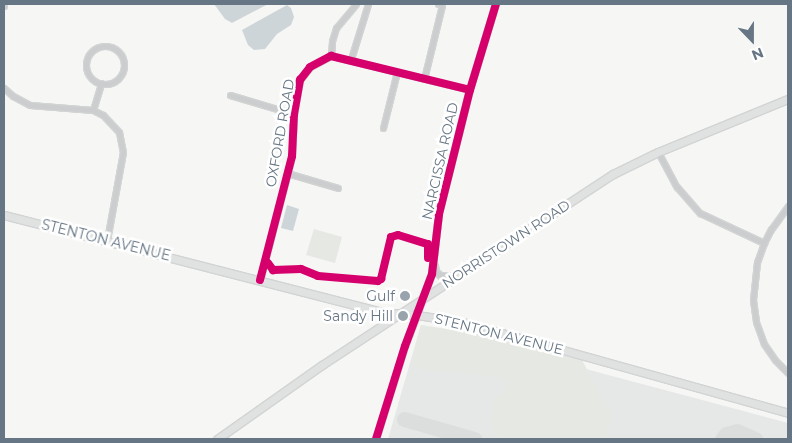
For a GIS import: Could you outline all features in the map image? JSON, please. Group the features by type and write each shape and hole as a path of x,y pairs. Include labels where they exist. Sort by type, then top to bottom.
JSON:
{"main road":[{"name":"NORRISTOWN ROAD","path":"217,439 322,365 401,315 457,275 613,174 658,152 788,99"},
{"name":"STENTON AVENUE","path":"4,215 383,312 401,315 417,314 463,322 788,413"}],"street":[{"path":"356,4 336,28 332,40 332,56 352,59 470,90"},
{"path":"352,59 368,4"},
{"path":"424,78 442,5 438,4"},
{"name":"NARCISSA ROAD","path":"376,439 405,346 424,298 434,263 439,214 470,90 496,4"},
{"path":"108,46 119,52 123,57 123,70 113,82 100,83 89,74 87,61 96,49 108,46"},
{"name":"OXFORD ROAD","path":"260,280 292,156 294,114 300,80 310,67 332,56"},
{"path":"383,128 397,72"},
{"path":"92,110 100,83"},
{"path":"4,88 13,96 30,105 92,110 103,115 115,127 122,145 107,240"},
{"path":"230,95 294,114"},
{"path":"658,152 677,187 700,214 764,243"},
{"path":"288,174 338,188"},
{"path":"788,206 774,224 764,243 757,262 754,286 756,322 770,353 788,373"},
{"path":"434,263 436,272 441,276 457,275"}],"shaded area":[{"path":"214,4 268,4 232,23 225,19"},
{"path":"287,5 291,8 294,17 291,25 277,34 265,49 254,50 248,45 242,30"},
{"path":"287,205 299,209 293,231 281,228"},
{"path":"314,229 342,237 335,263 306,255"},
{"path":"421,325 788,423 788,439 388,439"},
{"path":"421,325 479,334 582,360 611,413 607,439 500,439 493,433 491,419 493,401 509,387 505,378 451,371 437,372 410,364"}],"taxiway":[{"path":"404,419 474,439"},
{"path":"722,439 726,434 737,431 755,439"}],"cycle path":[{"path":"376,439 405,346 432,274 439,214 470,90 496,4"},
{"path":"260,280 292,156 294,114 300,80 310,67 331,56 470,90"},
{"path":"268,263 273,270 301,269 318,276 378,281 381,279 391,237 398,235 428,244 428,258"}],"place":[{"name":"Gulf","path":"405,296"},
{"name":"Sandy Hill","path":"403,316"}]}
